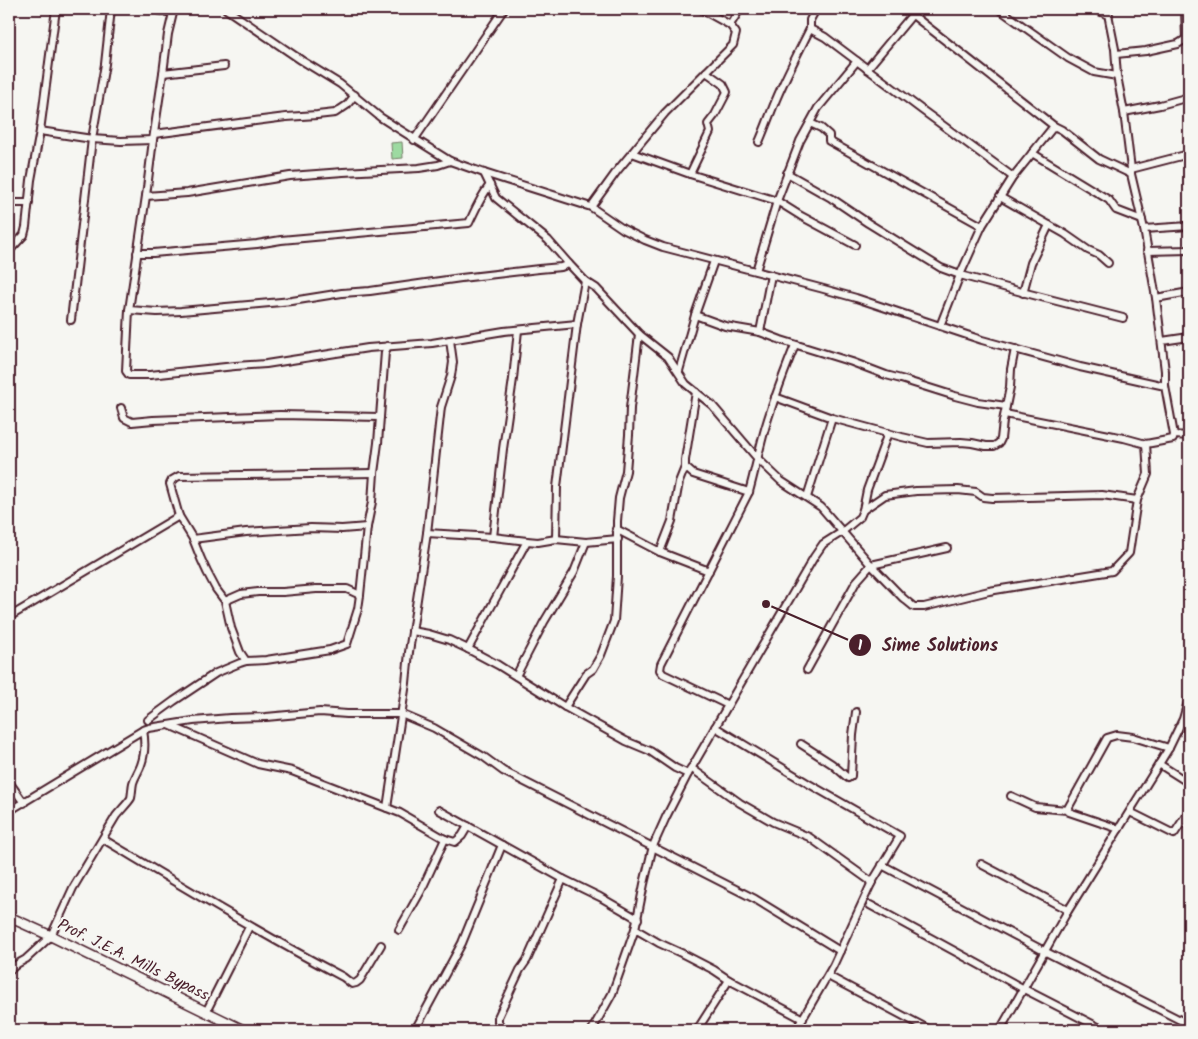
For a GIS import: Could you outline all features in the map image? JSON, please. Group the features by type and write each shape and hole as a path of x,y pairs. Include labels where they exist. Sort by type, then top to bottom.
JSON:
{"street":[{"path":"10,250 24,236 56,9"},
{"path":"71,320 92,139 105,64 111,9"},
{"path":"151,9 174,11 168,34 129,310 126,371 129,375 150,375 266,364 368,348 432,343 518,330 577,324"},
{"path":"226,9 340,84 380,117 414,140 450,160 484,173 591,207 624,229 645,240 714,261 856,298 982,340 1116,376 1165,386"},
{"path":"414,140 504,9"},
{"path":"591,207 617,171 665,113 733,45 736,33 730,25 701,9"},
{"path":"730,25 740,9"},
{"path":"759,142 792,64 810,29 810,20 816,9"},
{"path":"905,9 1054,126 1100,159 1131,171 1189,154"},
{"path":"999,9 1068,58 1094,72 1117,76"},
{"path":"1005,414 1146,444 1173,439 1174,435 1165,386 1166,371 1156,298 1144,228 1131,171 1124,112 1117,76 1116,54 1108,12 1094,9"},
{"path":"1116,54 1178,44 1187,38 1184,9"},
{"path":"867,69 912,15"},
{"path":"810,29 826,37 1013,177"},
{"path":"756,271 777,201 800,141 818,108 857,61"},
{"path":"163,73 224,66"},
{"path":"690,174 710,132 708,124 727,92 723,84 706,72"},
{"path":"40,131 92,139 121,141 286,116 335,113 347,105 355,95"},
{"path":"1124,112 1189,97"},
{"path":"810,123 829,135 830,141 982,226"},
{"path":"940,326 982,226 1013,177 1054,126"},
{"path":"632,153 690,174 777,201 855,245"},
{"path":"1032,154 1109,200 1116,210 1142,220"},
{"path":"146,196 187,193 290,176 419,168 438,165 450,160"},
{"path":"484,173 496,198 548,240 569,264 596,288 640,334 668,357 686,384 712,405 758,459 782,480 821,507 871,565 914,607 924,607 989,591 1112,571 1129,553 1137,500 1148,474 1146,444"},
{"path":"787,173 831,198 941,268 1023,293 1123,318"},
{"path":"137,253 258,244 280,240 469,223 482,197 490,186"},
{"path":"1000,197 1048,224 1108,262"},
{"path":"9,204 28,203"},
{"path":"1023,293 1031,263 1048,224"},
{"path":"1144,228 1189,226"},
{"path":"1147,251 1189,250"},
{"path":"679,371 695,315 714,261"},
{"path":"129,310 181,311 292,301 461,278 561,267 569,264"},
{"path":"760,332 771,275"},
{"path":"556,539 556,487 577,324 586,280"},
{"path":"1156,298 1189,292"},
{"path":"695,315 725,326 760,332 886,375 955,396 1006,406"},
{"path":"493,537 518,330"},
{"path":"565,707 586,674 593,669 614,621 618,539 616,529 619,498 626,471 630,434 630,408 640,334"},
{"path":"1162,341 1189,337"},
{"path":"386,808 428,533 441,407 451,376 453,362 450,340"},
{"path":"728,706 663,674 660,670 661,664 749,492 763,437 795,345"},
{"path":"148,720 216,674 246,661 266,660 330,650 346,644 358,609 360,595 367,528 372,502 385,352 388,346"},
{"path":"776,396 832,418 888,434 928,442 960,442 994,446 1000,443 1001,439 1015,349"},
{"path":"660,552 672,521 679,482 685,467 684,460 696,392"},
{"path":"121,408 124,418 132,422 280,415 380,417"},
{"path":"806,497 832,418"},
{"path":"592,1030 612,994 635,929 653,846 690,771 814,556 823,544 842,532 860,516 867,490 888,434"},
{"path":"1174,435 1189,436"},
{"path":"685,467 693,474 749,492"},
{"path":"246,661 240,652 231,628 225,601 200,560 193,539 179,516 170,484 172,480 179,476 374,473"},
{"path":"863,510 885,495 916,491 958,490 976,492 983,497 992,498 1102,495 1137,500"},
{"path":"9,618 179,516"},
{"path":"193,539 246,532 311,528 367,528"},
{"path":"616,529 660,552 709,571"},
{"path":"428,533 538,542 556,539 586,542 618,539"},
{"path":"468,649 527,541"},
{"path":"516,676 544,622 574,572 586,542"},
{"path":"807,670 856,582 871,565 947,548"},
{"path":"225,601 241,594 258,592 347,589 360,595"},
{"path":"412,631 436,636 468,649 565,707 626,741 650,751 674,768 690,771 740,803 774,822 808,837 869,880 871,884"},
{"path":"1000,1030 1068,910 1169,748 1182,720 1189,698"},
{"path":"9,811 143,730 153,727 212,719 320,712 401,714 434,728 484,757 503,771 755,899 840,950"},
{"path":"801,744 832,764 848,778 852,776 853,735 856,712"},
{"path":"168,725 258,764 292,772 386,808 413,820 445,839 455,842 462,836 468,826"},
{"path":"715,727 800,779 900,836 871,884 828,976 796,1030"},
{"path":"9,971 26,959 51,936 73,888 121,809 131,799 133,783 143,758 145,740 143,730"},
{"path":"1067,810 1107,738 1117,735 1133,737 1169,748"},
{"path":"1159,764 1189,783"},
{"path":"9,782 24,803"},
{"path":"1011,796 1035,807 1067,810 1119,829"},
{"path":"439,810 638,919"},
{"path":"1130,812 1174,834 1189,811"},
{"path":"103,839 228,912 249,927 343,977 352,984 360,980 380,945"},
{"path":"399,930 421,891 445,839"},
{"path":"414,1030 462,943 502,845"},
{"path":"981,864 1068,910"},
{"path":"882,865 1044,952 1187,1025"},
{"path":"509,1030 501,1027 498,1017 520,970 527,960 563,878"},
{"path":"870,906 1024,990 1104,1030"},
{"name":"Prof. J.E.A. Mills Bypass","path":"9,917 243,1030"},
{"path":"206,1012 249,927"},
{"path":"635,929 803,1019"},
{"path":"828,976 930,1030"},
{"path":"697,1030 729,980"}],"green space":[{"path":"402,142 403,158 392,159 391,143"}],"place":[{"name":"Sime Solutions","path":"766,604"}]}
